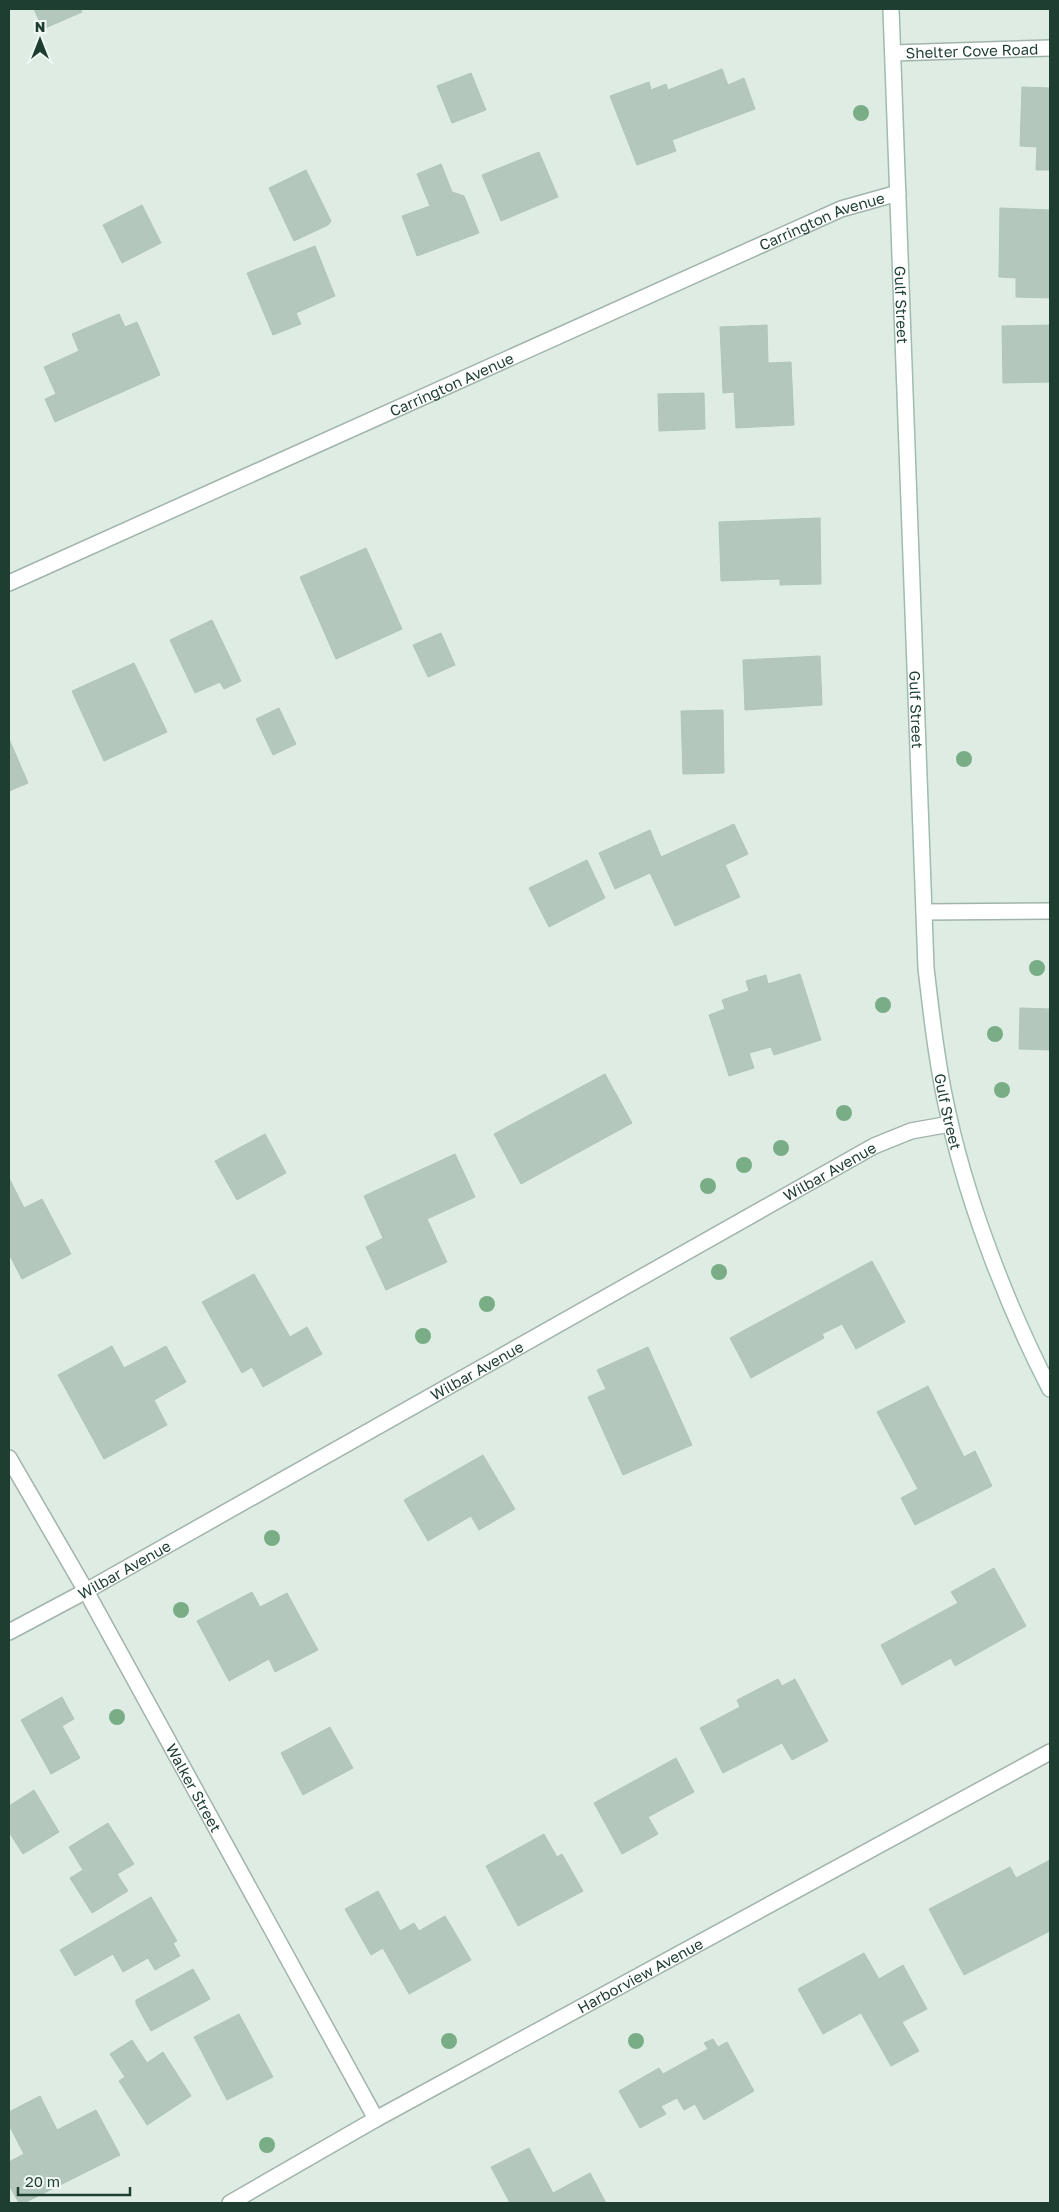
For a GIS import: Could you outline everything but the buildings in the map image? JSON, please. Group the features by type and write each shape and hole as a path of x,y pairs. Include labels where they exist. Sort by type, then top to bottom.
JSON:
{"street":[{"name":"Gulf Street","path":"891,9 926,968 930,1009 950,1124 971,1193 996,1268 1050,1389"},
{"name":"Shelter Cove Road","path":"893,52 1050,48"},
{"name":"Carrington Avenue","path":"9,584 841,209 898,193"},
{"path":"924,912 1050,911"},
{"name":"Wilbar Avenue","path":"9,1632 86,1591 874,1146 911,1131 950,1124"},
{"name":"Walker Street","path":"9,1458 86,1591 376,2119"},
{"name":"Harborview Avenue","path":"230,2203 376,2119 1050,1752"}]}
